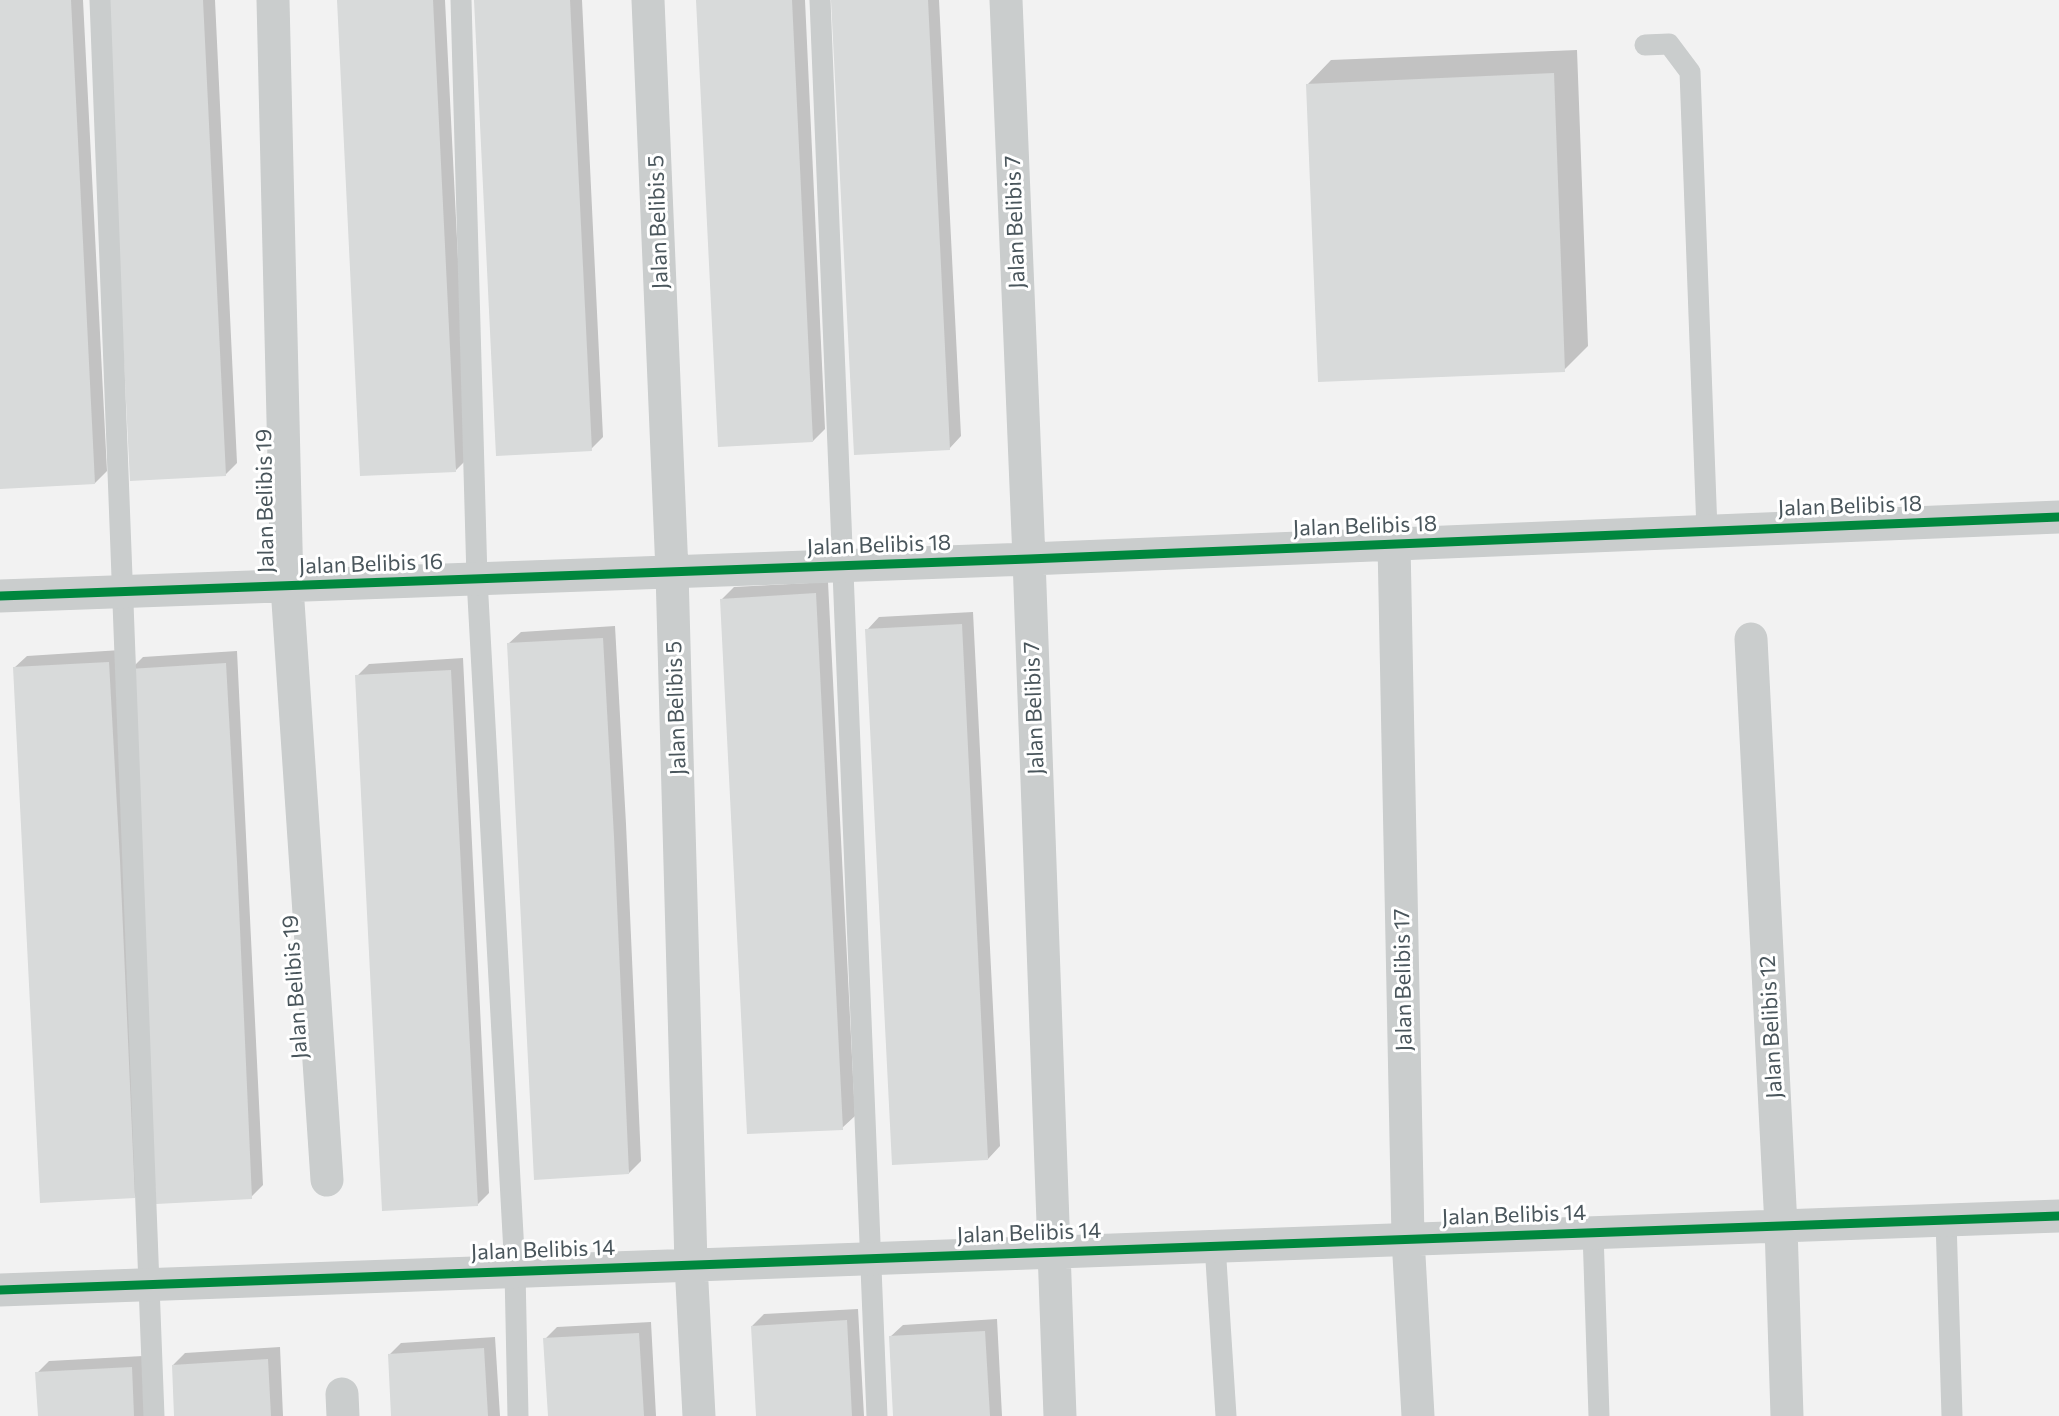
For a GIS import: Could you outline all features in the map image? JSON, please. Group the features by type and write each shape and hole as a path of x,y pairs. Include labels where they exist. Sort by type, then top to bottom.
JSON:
{"street":[{"name":"Jalan Belibis 19","path":"273,0 287,586 327,1180"},
{"name":"Jalan Belibis 5","path":"648,0 672,572 691,1264 699,1416"},
{"name":"Jalan Belibis 7","path":"1006,0 1060,1416"},
{"name":"Jalan Belibis 18","path":"672,572 2059,517"},
{"name":"Jalan Belibis 17","path":"1394,544 1408,1238 1418,1416"},
{"name":"Jalan Belibis 16","path":"0,596 672,572"},
{"name":"Jalan Belibis 12","path":"1750,639 1781,1226 1787,1416"},
{"name":"Jalan Belibis 14","path":"0,1290 2059,1216"}],"lane":[{"path":"100,0 154,1416"},
{"path":"461,0 477,579 515,1271 518,1416"},
{"path":"820,0 876,1416"},
{"path":"1645,45 1669,44 1690,72 1707,531"},
{"path":"1946,1220 1952,1416"},
{"path":"1593,1232 1599,1416"},
{"path":"1215,1245 1226,1416"}],"building":[{"path":"0,0 71,0 95,484 0,489"},
{"path":"106,0 203,0 226,476 130,481"},
{"path":"337,0 433,0 456,472 360,476"},
{"path":"474,0 570,0 592,451 496,456"},
{"path":"696,0 792,0 813,442 718,447"},
{"path":"831,0 928,0 950,450 854,455"},
{"path":"1554,73 1565,372 1318,382 1306,84"},
{"path":"816,593 843,1130 747,1134 720,599"},
{"path":"962,624 988,1160 892,1165 865,629"},
{"path":"603,638 629,1174 534,1180 507,643"},
{"path":"109,662 135,1198 40,1203 13,667"},
{"path":"226,663 252,1199 156,1204 129,669"},
{"path":"451,670 478,1206 382,1211 355,675"},
{"path":"847,1320 852,1416 756,1416 751,1326"},
{"path":"985,1331 990,1416 893,1416 889,1336"},
{"path":"639,1333 644,1416 548,1416 543,1338"},
{"path":"484,1348 488,1416 391,1416 388,1354"},
{"path":"268,1359 271,1416 174,1416 172,1365"},
{"path":"132,1367 134,1416 38,1416 35,1372"}],"cycle path":[{"path":"0,596 1029,559 2059,517"},
{"path":"0,1290 2059,1216"}]}
